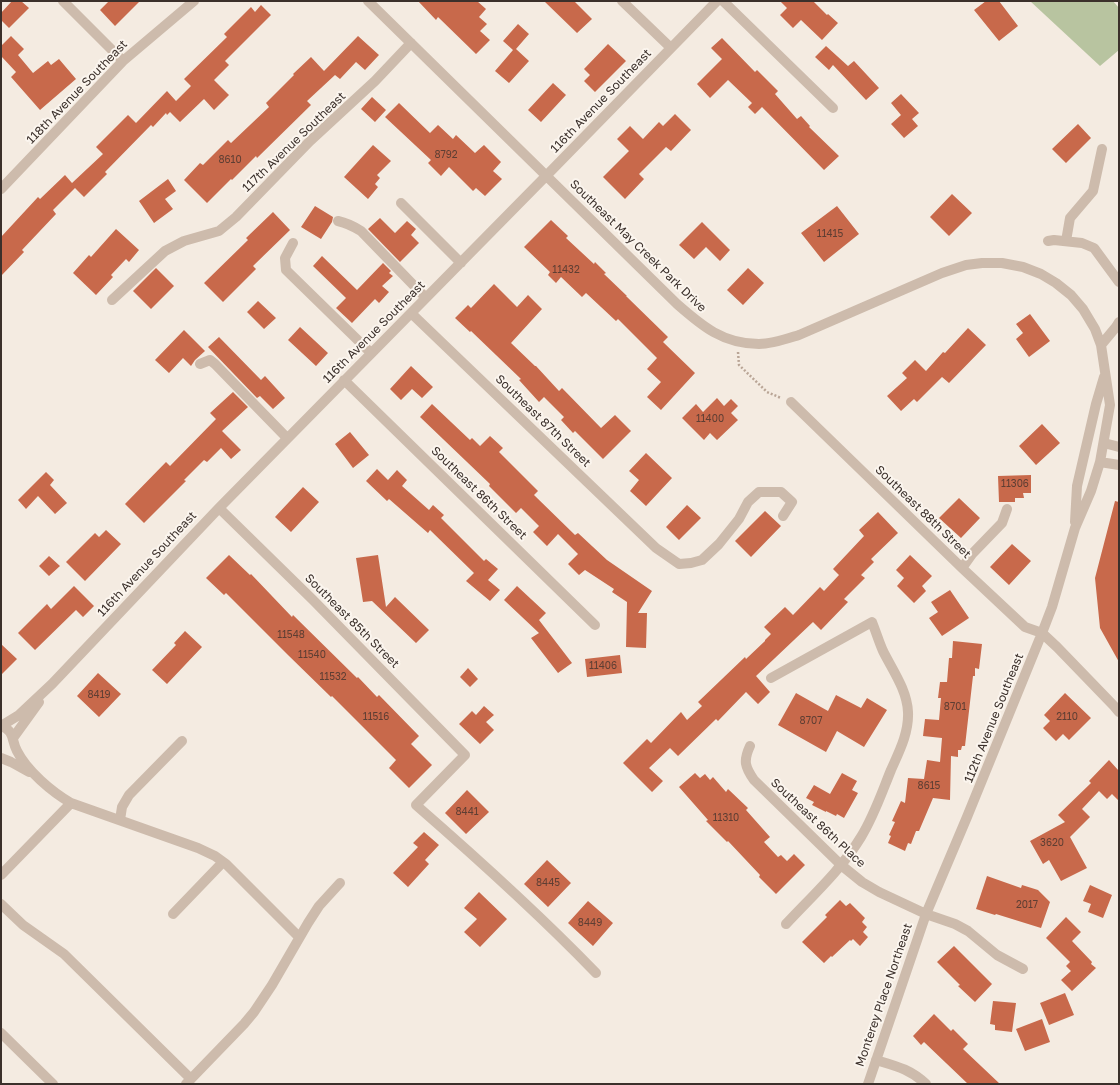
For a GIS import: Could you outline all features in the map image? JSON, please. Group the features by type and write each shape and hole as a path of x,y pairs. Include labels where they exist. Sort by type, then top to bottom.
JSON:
{"street":[{"path":"62,1 123,61"},
{"name":"118th Avenue Southeast","path":"1,189 123,61 194,1"},
{"name":"Southeast May Creek Park Drive","path":"368,1 677,304 692,317 717,334 736,341 759,344 778,341 799,335 942,273 966,265 1002,262 1023,267 1040,274 1056,283 1071,295 1083,309 1095,330 1101,345"},
{"path":"622,1 670,48"},
{"name":"116th Avenue Southeast","path":"1,726 19,715 52,684 287,438 461,263 717,1"},
{"path":"723,1 833,108"},
{"name":"117th Avenue Southeast","path":"112,300 165,251 184,241 218,231 236,217 310,141 375,81 411,43"},
{"path":"1066,241 1070,218 1093,191 1102,149"},
{"path":"401,203 461,263"},
{"path":"338,221 346,222 361,231 426,298"},
{"path":"1048,241 1082,242 1094,248 1119,282"},
{"path":"293,243 285,258 286,270 371,353"},
{"name":"Southeast 87th Street","path":"411,313 656,548 678,564 702,560 719,544 739,519 748,502 759,492 782,492 792,502 783,516"},
{"path":"1101,345 1119,322"},
{"name":"112th Avenue Southeast","path":"926,914 1042,633 1052,607 1075,528 1091,491 1100,462 1110,405 1101,345"},
{"path":"200,364 210,360 215,364 287,438"},
{"name":"112th Avenue Southeast","path":"1075,528 1077,486 1096,404 1106,372"},
{"name":"Southeast 86th Street","path":"344,380 595,625"},
{"name":"Southeast 88th Street","path":"790,402 1024,627 1042,633"},
{"path":"1104,443 1119,446"},
{"path":"1100,462 1119,465"},
{"name":"Southeast 85th Street","path":"219,508 313,600 466,755 416,805 476,857 570,946 596,973"},
{"path":"962,568 972,554 1002,523 1007,510"},
{"path":"771,678 872,622 883,650 899,679 908,711 908,725 903,742 873,814 862,835 842,865 786,924"},
{"path":"1042,633 1078,668 1119,712"},
{"name":"116th Avenue Southeast","path":"13,740 52,684"},
{"name":"116th Avenue Southeast","path":"1,726 10,732 13,740 13,747 1,757"},
{"path":"13,740 16,750 24,763 52,790 72,804 198,848 215,856 223,862 299,937"},
{"path":"120,820 122,807 125,800 182,741"},
{"name":"Southeast 86th Place","path":"750,746 746,754 745,762 748,772 754,780 842,865 862,882 879,892 926,914 955,924 968,931 997,955 1023,969"},
{"path":"1,757 39,778"},
{"path":"1,875 72,804"},
{"path":"173,914 223,862"},
{"path":"1,904 23,925 64,954 188,1081 254,1012 269,990 299,937 319,906 340,883"},
{"name":"Monterey Place Northeast","path":"868,1084 926,914"},
{"path":"1,1033 53,1084"},
{"path":"876,1060 905,1069 920,1078 926,1084"}],"path":[{"path":"736,341 739,365 767,392 790,402"}],"green space":[{"path":"1030,1 1113,1 1119,8 1119,50 1100,66"}],"building":[{"path":"12,1 21,1 29,8 9,28 1,20 1,13"},
{"path":"109,1 140,1 115,26 100,10"},
{"path":"418,1 477,1 486,9 479,17 487,24 480,31 490,40 476,54 438,17 436,20"},
{"path":"544,1 574,1 592,19 577,33"},
{"path":"780,1 813,1 827,15 828,14 838,23 822,40 801,20 793,28 780,15 787,8"},
{"path":"986,1 999,1 1018,26 999,41 974,10"},
{"path":"261,5 271,15 225,61 229,65 214,80 229,95 214,110 204,99 180,122 170,112 167,115 166,113 153,127 151,125 105,172 107,174 84,197 75,188 53,210 56,214 22,250 24,252 1,276 1,237 38,197 40,199 65,175 72,183 103,154 96,147 128,115 136,123 167,91 176,101 191,86 184,79 227,37 224,34 251,7 255,12"},
{"path":"518,24 529,34 516,49 529,61 509,83 495,71 513,50 503,41"},
{"path":"11,36 24,49 18,55 33,73 48,61 51,65 59,59 76,79 40,110 11,77 16,72 1,56 1,46"},
{"path":"358,36 379,55 365,70 356,62 340,79 335,75 307,101 311,105 257,158 256,156 207,203 184,180 200,163 203,165 228,140 231,143 269,107 266,103 311,57 324,71"},
{"path":"722,38 755,72 757,70 778,91 775,94 797,119 801,116 810,126 809,127 839,156 824,170 762,107 755,114 748,107 752,103 728,80 710,98 697,84 722,59 711,48"},
{"path":"608,44 626,61 595,92 584,81 590,75 584,69"},
{"path":"826,46 848,66 854,61 879,88 866,100 833,65 829,70 815,57"},
{"path":"553,83 566,95 541,122 528,110"},
{"path":"901,94 919,113 912,119 918,126 904,138 891,124 901,115 891,103"},
{"path":"372,97 386,110 375,122 361,109"},
{"path":"399,103 430,133 438,125 453,139 456,135 475,153 484,145 501,162 493,171 502,179 485,196 476,188 473,191 449,167 441,176 428,163 431,160 385,117"},
{"path":"675,114 691,130 671,151 666,147 639,174 644,179 625,199 603,177 629,151 617,139 630,126 643,139 659,122 663,126"},
{"path":"1078,124 1091,138 1066,163 1052,149"},
{"path":"373,145 391,161 377,175 380,178 375,184 378,187 368,199 344,177"},
{"path":"168,179 176,191 165,199 173,209 154,223 139,201"},
{"path":"952,194 972,213 949,236 930,217"},
{"path":"315,206 333,217 332,222 321,239 301,227"},
{"path":"837,206 859,234 824,262 801,233"},
{"path":"273,212 290,230 253,266 256,269 223,302 204,283 248,240 246,238"},
{"path":"380,218 395,233 407,221 416,229 411,235 419,243 400,262 368,229"},
{"path":"551,220 568,236 566,238 594,264 595,262 606,273 604,274 668,337 663,342 695,373 661,410 647,397 661,382 647,369 657,358 618,319 616,321 586,293 582,297 561,277 556,283 548,275 550,272 524,247"},
{"path":"702,222 730,250 720,261 706,247 694,259 679,245"},
{"path":"116,229 139,250 129,262 126,259 111,275 113,277 96,295 73,273 89,255 91,257"},
{"path":"322,256 357,290 383,263 391,271 389,273 393,276 382,286 389,292 379,303 375,299 352,323 336,308 346,298 313,266"},
{"path":"156,268 174,286 151,309 133,291"},
{"path":"748,268 764,283 743,305 727,290"},
{"path":"494,284 517,307 528,295 542,309 511,343 536,366 559,391 562,388 601,428 615,415 631,431 603,459 575,431 573,433 561,420 564,417 544,397 539,402 519,380 521,379 471,331 470,332 455,318 468,305 471,308"},
{"path":"258,301 276,318 264,329 247,312"},
{"path":"1030,314 1050,341 1029,357 1016,339 1023,333 1016,324"},
{"path":"300,327 328,353 316,366 288,340"},
{"path":"968,328 986,345 949,383 942,377 917,402 914,399 901,411 887,396 907,378 902,373 915,360 926,371"},
{"path":"184,330 205,351 191,366 183,358 169,373 155,360"},
{"path":"219,337 261,380 265,376 285,398 273,409 260,396 257,398 208,347"},
{"path":"411,366 433,387 422,398 412,389 401,400 390,389"},
{"path":"233,392 248,407 222,431 241,450 231,459 221,448 207,462 204,460 184,480 186,481 144,523 125,504 166,462 170,466 216,419 210,413"},
{"path":"717,398 724,406 731,399 738,406 731,413 738,420 717,440 710,433 704,440 682,418 696,404 703,412"},
{"path":"432,404 470,440 472,438 480,446 490,436 503,448 499,452 538,491 534,495 575,535 578,533 607,560 652,591 638,613 647,613 646,648 626,647 627,602 612,592 614,589 585,570 579,575 568,564 578,554 558,534 547,546 533,532 539,526 521,508 516,513 489,486 490,484 420,417"},
{"path":"1042,424 1060,443 1036,465 1019,446"},
{"path":"350,432 369,455 353,468 335,444"},
{"path":"646,453 672,478 646,506 630,491 639,480 629,471"},
{"path":"377,469 388,480 397,470 407,480 402,486 429,510 433,505 444,515 441,518 484,561 486,559 498,569 488,580 500,590 490,601 466,581 474,573 430,530 428,533 389,499 387,501 366,481"},
{"path":"46,472 54,480 50,485 67,503 55,514 38,496 26,509 18,500"},
{"path":"1031,475 1031,493 1023,493 1024,498 1015,498 1015,502 999,502 998,476"},
{"path":"303,487 319,502 291,532 275,517"},
{"path":"959,498 980,518 961,538 939,518"},
{"path":"1115,501 1119,502 1119,662 1100,628 1095,578"},
{"path":"687,505 701,518 679,540 666,527"},
{"path":"765,511 781,526 751,557 735,541"},
{"path":"878,512 898,533 871,559 874,562 861,575 865,578 844,599 848,602 821,630 813,622 756,676 770,692 758,704 746,692 718,721 716,719 678,756 670,748 649,768 663,781 652,792 623,763 647,739 651,743 681,712 687,720 702,706 698,702 745,657 746,659 771,634 764,627 785,607 793,615 820,587 824,591 839,575 833,569 864,536 859,530"},
{"path":"106,530 121,544 85,581 66,562 95,533 99,537"},
{"path":"1012,544 1031,561 1009,585 990,567"},
{"path":"229,555 250,575 251,574 292,617 293,615 377,697 379,695 419,736 411,744 432,765 409,788 389,768 396,760 226,593 224,595 206,578"},
{"path":"378,555 386,607 395,597 429,630 416,643 372,601 363,602 356,558"},
{"path":"910,555 932,576 922,586 926,591 914,603 897,586 904,578 896,570"},
{"path":"49,556 60,566 49,576 39,566"},
{"path":"74,586 94,606 83,617 76,610 35,650 18,633 47,604 51,609"},
{"path":"517,586 546,613 539,620 572,663 558,673 531,638 539,633 504,600"},
{"path":"950,590 969,618 942,636 929,618 938,612 931,602"},
{"path":"185,631 202,647 167,684 152,670 176,645 174,643"},
{"path":"953,641 982,644 979,669 975,668 975,676 973,676 965,746 962,746 961,750 958,750 958,757 951,756 950,800 933,798 919,831 916,831 911,844 908,843 905,851 888,843 891,836 889,835 895,822 892,821 901,801 905,803 908,778 924,779 927,760 940,762 942,738 923,736 925,719 939,720 941,698 938,698 940,682 947,682 949,658 952,658"},
{"path":"1,644 17,659 1,675"},
{"path":"620,655 622,673 587,677 585,659"},
{"path":"468,668 478,679 470,687 460,677"},
{"path":"98,673 121,694 99,717 77,696"},
{"path":"796,693 828,711 836,695 861,708 867,698 887,710 864,747 837,731 826,752 778,725"},
{"path":"1065,693 1091,718 1069,740 1063,734 1056,741 1043,728 1050,721 1044,715"},
{"path":"484,706 494,715 486,722 494,730 480,744 459,724 472,711 476,715"},
{"path":"1109,760 1119,771 1119,801 1112,794 1107,799 1099,791 1082,809 1090,817 1070,837 1087,868 1061,881 1049,860 1043,864 1030,841 1065,822 1058,815 1091,783 1089,781"},
{"path":"695,773 700,778 705,774 710,780 713,777 726,792 728,789 748,808 746,810 770,837 764,842 778,857 781,855 787,861 794,854 805,865 776,894 728,841 727,842 706,821 708,820 679,787"},
{"path":"842,773 857,781 852,790 858,793 844,818 837,814 836,816 826,812 812,805 814,802 806,798 814,785 830,794"},
{"path":"467,790 489,812 466,834 445,813"},
{"path":"424,832 439,845 425,860 429,864 408,887 393,873 418,847 413,843"},
{"path":"547,860 571,883 548,907 524,884"},
{"path":"987,876 1021,888 1022,885 1038,890 1050,902 1041,928 976,909"},
{"path":"1090,885 1112,895 1103,918 1088,912 1091,904 1083,901"},
{"path":"479,892 507,919 480,947 464,932 477,919 464,908"},
{"path":"840,900 846,906 850,903 865,918 862,922 867,927 863,932 868,937 860,946 853,939 851,941 850,940 824,963 802,942 827,917 825,915"},
{"path":"588,901 613,923 593,946 568,923"},
{"path":"1066,917 1081,932 1072,941 1096,968 1072,991 1061,980 1071,971 1066,966 1070,962 1046,938"},
{"path":"954,946 992,984 975,1002 958,986 960,985 937,962"},
{"path":"1065,993 1074,1015 1049,1025 1040,1003"},
{"path":"993,1001 1016,1003 1012,1032 995,1030 995,1025 990,1024"},
{"path":"934,1014 951,1031 953,1029 968,1044 963,1049 1000,1084 968,1084 924,1042 921,1045 913,1036"},
{"path":"1042,1019 1050,1042 1025,1051 1016,1029"}]}
